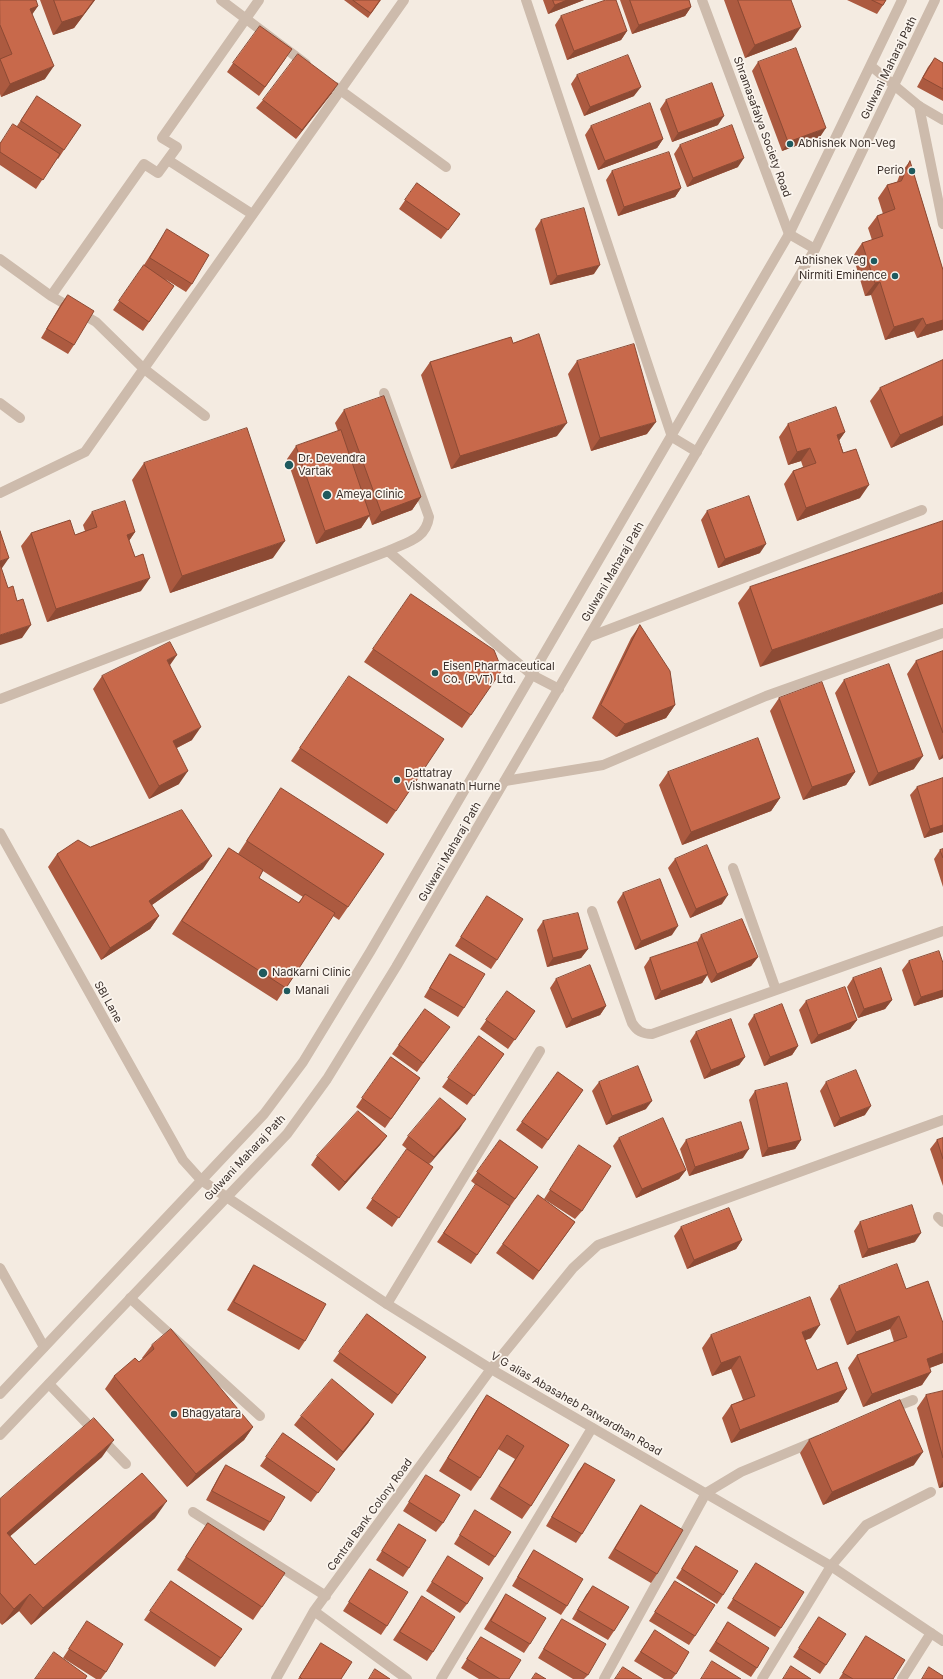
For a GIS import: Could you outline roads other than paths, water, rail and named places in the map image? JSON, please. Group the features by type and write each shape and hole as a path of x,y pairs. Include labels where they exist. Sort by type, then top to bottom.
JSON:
{"street":[{"path":"221,0 315,71"},
{"path":"51,296 144,164 158,173 168,160 177,147 162,138 259,0"},
{"path":"0,492 85,452 404,0"},
{"path":"526,0 672,437 697,452"},
{"name":"Shramasafalya Society Road","path":"702,0 789,234"},
{"name":"Gulwani Maharaj Path","path":"0,1394 264,1114 303,1062 370,952 672,437 789,234 902,0"},
{"name":"Gulwani Maharaj Path","path":"0,1435 287,1134 327,1078 396,967 816,249 935,0"},
{"path":"871,66 919,106 943,120"},
{"path":"328,80 446,167"},
{"path":"919,106 943,224"},
{"path":"168,160 252,214"},
{"path":"789,234 816,249"},
{"path":"0,259 51,296 96,322 143,368 205,416"},
{"path":"0,699 388,551 422,535 428,526 429,516 384,393"},
{"path":"0,404 20,418"},
{"path":"589,637 922,510"},
{"path":"388,551 532,675 559,689"},
{"path":"505,781 603,765 766,696 943,633"},
{"name":"SBI Lane","path":"0,833 182,1160 201,1180"},
{"path":"733,868 776,990"},
{"path":"592,911 632,1023 640,1032 652,1034 943,931"},
{"path":"387,1304 540,1051"},
{"name":"Central Bank Colony Road","path":"276,1679 314,1612 491,1369 573,1268 598,1245 943,1120"},
{"name":"V G alias Abasaheb Patwardhan Road","path":"201,1180 387,1304 491,1369 831,1566 943,1641"},
{"path":"0,1268 44,1347"},
{"path":"130,1298 260,1416"},
{"path":"49,1384 126,1464"},
{"path":"877,1415 913,1400"},
{"path":"441,1679 592,1428"},
{"path":"604,1679 706,1493 741,1472 827,1436"},
{"path":"762,1679 831,1566 866,1525 931,1492"},
{"path":"193,1512 326,1596"},
{"path":"314,1612 407,1679"},
{"path":"902,1679 931,1633"}],"place":[{"name":"Abhishek Non-Veg","path":"790,144"},
{"name":"Perio","path":"912,171"},
{"name":"Abhishek Veg","path":"874,261"},
{"name":"Nirmiti Eminence","path":"895,276"},
{"name":"Dr. Devendra Vartak","path":"289,465"},
{"name":"Ameya Clinic","path":"327,495"},
{"name":"Eisen Pharmaceutical Co. (PVT) Ltd.","path":"435,673"},
{"name":"Dattatray Vishwanath Hurne","path":"397,780"},
{"name":"Nadkarni Clinic","path":"263,973"},
{"name":"Manali","path":"287,991"},
{"name":"Bhagyatara","path":"174,1414"}]}
